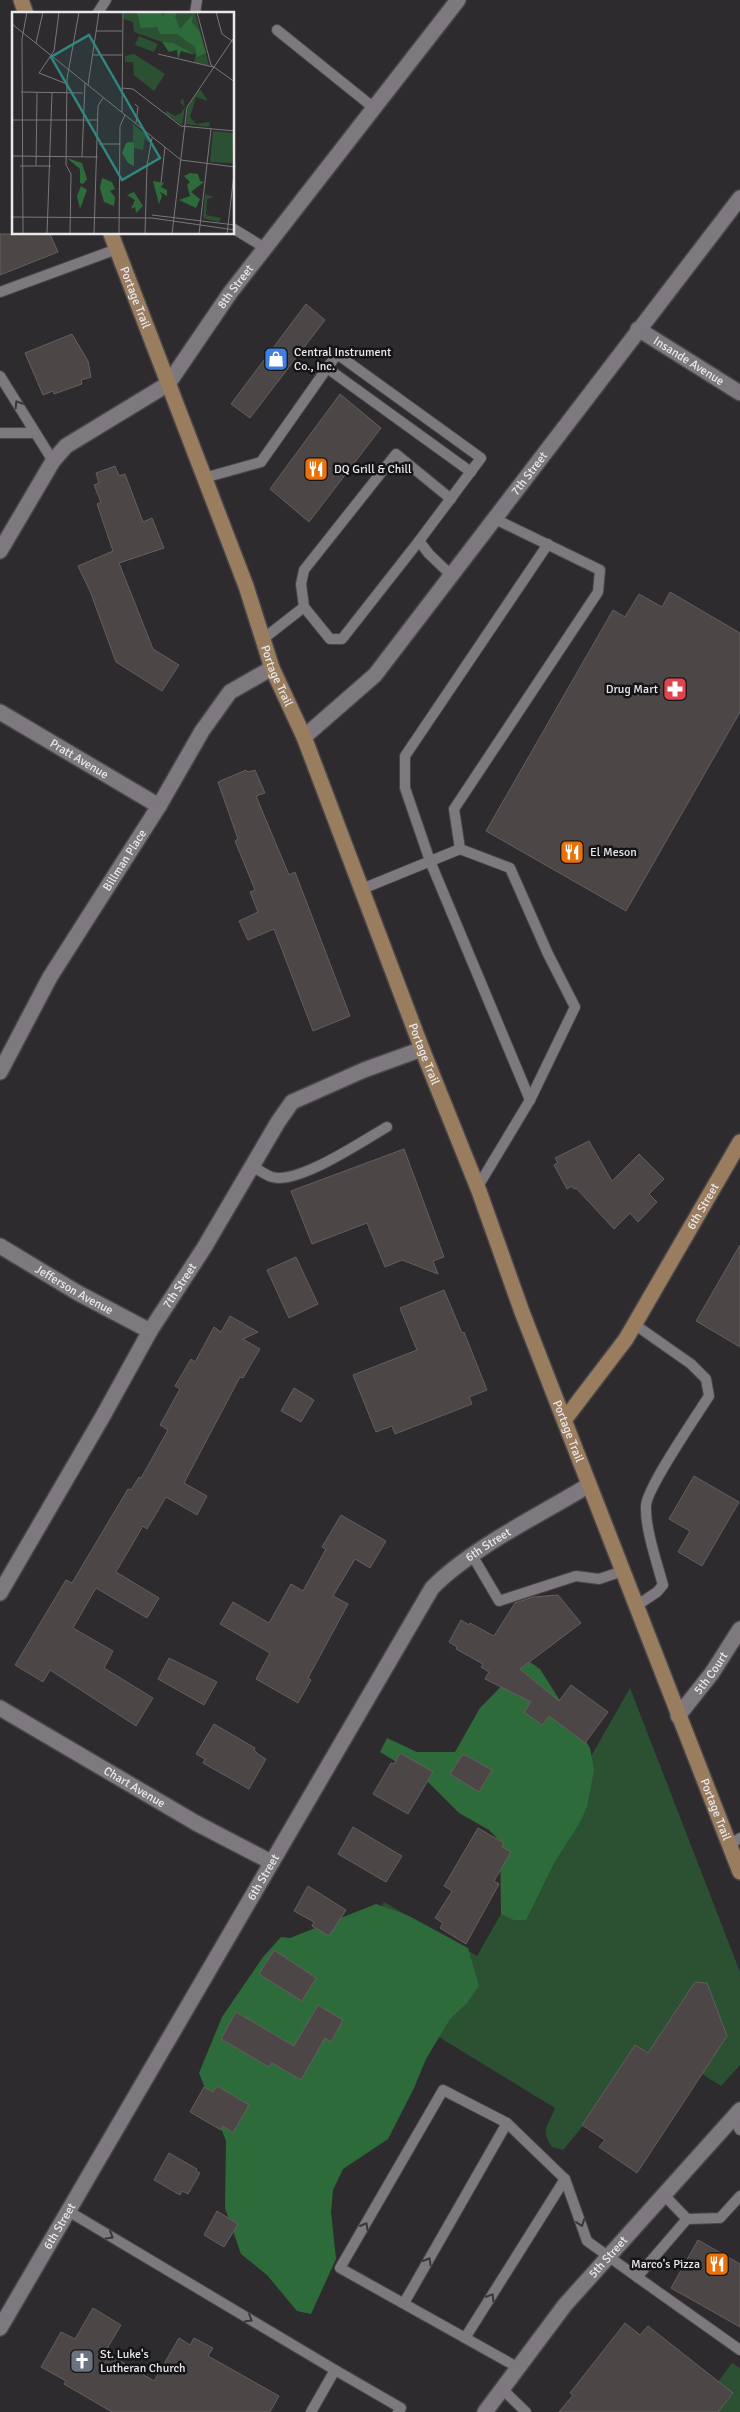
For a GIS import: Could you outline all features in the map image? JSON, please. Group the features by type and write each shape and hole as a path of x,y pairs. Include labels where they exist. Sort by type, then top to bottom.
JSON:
{"main road":[{"path":"21,0 25,12"},
{"name":"Portage Trail","path":"111,235 246,586 272,668 304,737 422,1049 477,1188 522,1312 565,1419 678,1716 734,1841 740,1872"},
{"name":"6th Street","path":"565,1419 626,1339 740,1142"}],"street":[{"name":"8th Street","path":"0,551 6,528 53,461 66,446 168,384 230,293 458,0"},
{"name":"7th Street","path":"304,737 375,675 740,198"},
{"name":"Insande Avenue","path":"638,329 740,393"},
{"name":"Billman Place","path":"0,1072 50,977 159,806 202,731 230,692 272,668"},
{"name":"Pratt Avenue","path":"0,712 159,806"},
{"name":"7th Street","path":"0,1593 150,1331 204,1248 278,1122 292,1102 364,1070 422,1049"},
{"name":"Jefferson Avenue","path":"0,1246 78,1293 150,1331"},
{"name":"6th Street","path":"0,2328 421,1604 446,1574 472,1555 589,1485"},
{"name":"5th Court","path":"678,1716 712,1673 740,1628"},
{"name":"Chart Avenue","path":"0,1708 196,1823 271,1862"},
{"name":"5th Street","path":"485,2412 565,2305 664,2194 738,2119"}],"lane":[{"path":"98,12 106,0"},
{"path":"277,30 374,108"},
{"path":"235,230 265,248"},
{"path":"0,292 117,249"},
{"path":"204,478 261,462 336,354 481,458 451,499 419,541 342,639 330,639 304,607 301,584 304,570 396,454 451,499"},
{"path":"327,368 471,472"},
{"path":"0,376 53,461"},
{"path":"0,433 35,433"},
{"path":"460,849 454,809 598,592 600,570 495,518"},
{"path":"419,541 429,554 452,576"},
{"path":"530,1100 430,861 405,788 405,756 548,544"},
{"path":"263,639 304,607"},
{"path":"362,889 460,849 510,868 548,954 575,1007 530,1100 477,1188"},
{"path":"252,1166 273,1177 291,1178 308,1171 387,1127"},
{"path":"634,1324 691,1364 706,1379 709,1396 653,1486 646,1505 653,1548 663,1585 657,1592 636,1606"},
{"path":"472,1555 499,1600 576,1576 599,1579 623,1571"},
{"path":"517,2367 340,2268 443,2090 507,2123 565,2180 587,2241 740,2350"},
{"path":"404,2303 507,2123"},
{"path":"465,2338 565,2180"},
{"path":"664,2194 687,2219"},
{"path":"638,2277 687,2219 720,2218 740,2196"},
{"path":"68,2211 400,2410"},
{"path":"311,2412 335,2370"},
{"path":"502,2389 526,2412"}],"green space":[{"path":"524,1658 540,1669 590,1748 594,1770 587,1807 579,1824 554,1863 526,1920 514,1920 501,1914 500,1841 489,1830 459,1813 425,1779 380,1752 387,1738 417,1752 455,1752 480,1708 517,1670"},
{"path":"630,1688 740,1972 740,2065 721,2086 702,2074 727,2036 707,1984 695,1982 648,2053 635,2045 583,2126 563,2150 552,2147 546,2136 546,2128 555,2108 434,2034 347,1968 384,1902 477,1956"},
{"path":"376,1904 409,1916 468,1948 479,1986 467,2003 450,2019 426,2059 414,2088 388,2139 343,2169 333,2190 331,2212 336,2259 311,2314 297,2311 267,2275 241,2254 225,2208 226,2141 199,2073 222,2017 263,1957 281,1937 290,1938"},
{"path":"732,2363 740,2368 740,2412 718,2412 733,2394 718,2382"}],"building":[{"path":"0,234 50,235 58,252 0,275"},
{"path":"306,304 325,320 250,418 231,404"},
{"path":"72,334 88,361 91,377 81,380 82,384 54,394 53,391 43,395 25,353"},
{"name":"DQ Grill & Chill","path":"340,394 381,428 309,522 270,489"},
{"path":"115,466 119,476 125,474 143,522 152,518 164,548 119,563 153,649 179,665 162,691 116,662 90,591 78,566 113,551 97,504 101,502 94,485 99,483 96,473"},
{"path":"670,592 740,633 740,712 626,911 486,831 613,610 625,617 639,594 662,607"},
{"path":"246,770 248,772 255,770 265,793 256,796 289,875 295,872 350,1016 313,1031 274,929 248,940 239,921 258,912 250,892 255,890 235,841 238,839 218,782"},
{"path":"589,1141 612,1181 639,1154 664,1179 649,1194 657,1202 638,1222 630,1213 614,1229 576,1188 574,1189 572,1186 567,1189 554,1165 558,1163 555,1158"},
{"path":"404,1149 444,1257 433,1261 438,1274 402,1260 385,1267 367,1223 312,1244 291,1191"},
{"path":"740,1245 740,1347 696,1321"},
{"path":"296,1257 318,1304 289,1318 267,1270"},
{"path":"444,1290 462,1333 464,1332 487,1390 469,1397 472,1404 395,1434 392,1426 376,1432 353,1375 417,1350 400,1308"},
{"path":"230,1316 258,1332 243,1339 260,1349 243,1378 240,1377 184,1483 207,1496 197,1515 166,1497 147,1529 143,1526 116,1572 159,1598 147,1618 96,1588 73,1628 113,1651 104,1668 153,1698 136,1726 50,1670 43,1682 15,1665 66,1580 72,1583 128,1489 131,1490 139,1477 141,1478 168,1430 160,1425 180,1389 175,1386 191,1359 195,1362 214,1327 221,1332"},
{"path":"294,1388 314,1400 301,1422 281,1411"},
{"path":"694,1476 739,1502 702,1566 678,1552 690,1531 669,1519"},
{"path":"341,1515 386,1541 370,1568 355,1559 333,1596 348,1604 308,1678 311,1680 298,1703 256,1679 270,1653 220,1624 233,1602 269,1623 291,1584 303,1591 326,1549 322,1547"},
{"path":"558,1595 581,1623 520,1669 559,1701 571,1685 608,1712 585,1743 549,1716 542,1725 524,1712 531,1702 485,1679 489,1672 481,1667 483,1664 456,1649 457,1647 449,1642 461,1620 494,1636 515,1603 533,1597"},
{"path":"169,1658 217,1682 204,1705 158,1679"},
{"path":"214,1724 255,1748 254,1750 258,1754 266,1759 249,1789 203,1763 205,1759 196,1754"},
{"path":"400,1753 433,1772 408,1814 373,1794 391,1763 394,1764"},
{"path":"463,1754 492,1770 479,1792 450,1774"},
{"path":"353,1827 402,1856 386,1882 338,1854"},
{"path":"478,1828 504,1843 502,1847 511,1852 494,1881 499,1884 466,1944 440,1928 443,1923 435,1918 452,1891 444,1886"},
{"path":"308,1886 346,1910 329,1936 312,1926 314,1922 294,1911"},
{"path":"274,1950 316,1978 302,2001 259,1974"},
{"path":"695,1982 707,1983 727,2036 637,2173 599,2147 605,2140 582,2125 635,2045 648,2053"},
{"path":"318,2005 343,2020 331,2042 325,2038 301,2080 272,2063 269,2067 221,2039 236,2012 294,2046"},
{"path":"217,2086 249,2105 233,2133 223,2126 221,2130 190,2112 204,2087 213,2092"},
{"path":"169,2153 197,2169 196,2171 200,2173 188,2194 182,2191 180,2195 154,2180"},
{"path":"217,2211 238,2224 224,2247 204,2235"},
{"path":"698,2240 740,2264 740,2327 671,2288"},
{"name":"St. Luke's Lutheran Church","path":"93,2308 121,2325 105,2352 154,2381 179,2338 190,2345 194,2338 213,2348 208,2356 279,2396 270,2412 112,2412 64,2384 66,2381 41,2367 61,2332 75,2339"},
{"path":"625,2323 640,2335 648,2326 733,2393 718,2412 559,2412 573,2395 570,2393"}],"place":[{"name":"Central Instrument Co., Inc.","path":"276,359"},
{"name":"DQ Grill & Chill","path":"316,469"},
{"name":"Drug Mart","path":"675,689"},
{"name":"El Meson","path":"572,852"},
{"name":"Marco's Pizza","path":"717,2264"},
{"name":"St. Luke's Lutheran Church","path":"82,2361"}]}
